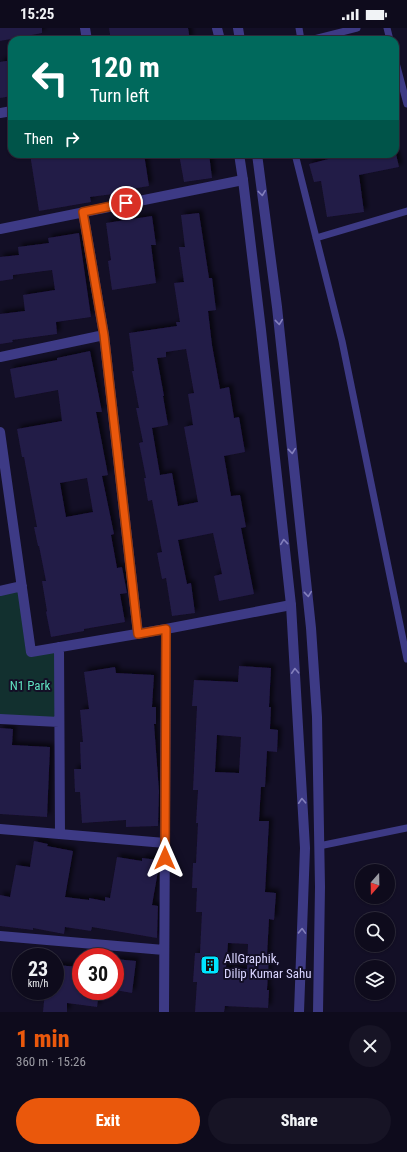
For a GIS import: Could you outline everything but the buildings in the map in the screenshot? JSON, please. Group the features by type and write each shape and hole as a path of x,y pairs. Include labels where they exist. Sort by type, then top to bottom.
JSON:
{"street":[{"path":"240,158 291,605 305,848 299,1012"},
{"path":"258,158 277,307 311,628 317,717 319,846 318,1012"},
{"path":"0,229 243,180"},
{"path":"83,212 104,335 138,634"},
{"path":"253,264 271,262"},
{"path":"0,357 104,335"},
{"path":"0,432 3,477 22,586 31,652 166,629 291,605"},
{"path":"0,590 22,586"},
{"path":"164,1012 166,629"},
{"path":"59,647 60,834"},
{"path":"0,719 60,722"},
{"path":"0,829 165,843"},
{"path":"0,936 164,950"}],"lane":[{"path":"326,36 357,28"},
{"path":"399,74 407,104"},
{"path":"296,158 342,341 407,659"},
{"path":"316,238 407,211"},
{"path":"319,846 407,828"}],"green space":[{"name":"N1 Park","path":"22,586 31,651 59,647 59,722 0,719 0,591"}],"place":[{"name":"AllGraphik, Dilip Kumar Sahu","path":"210,965"}],"route":[{"path":"126,203 83,212 104,335 138,634 166,629 165,858"}]}
